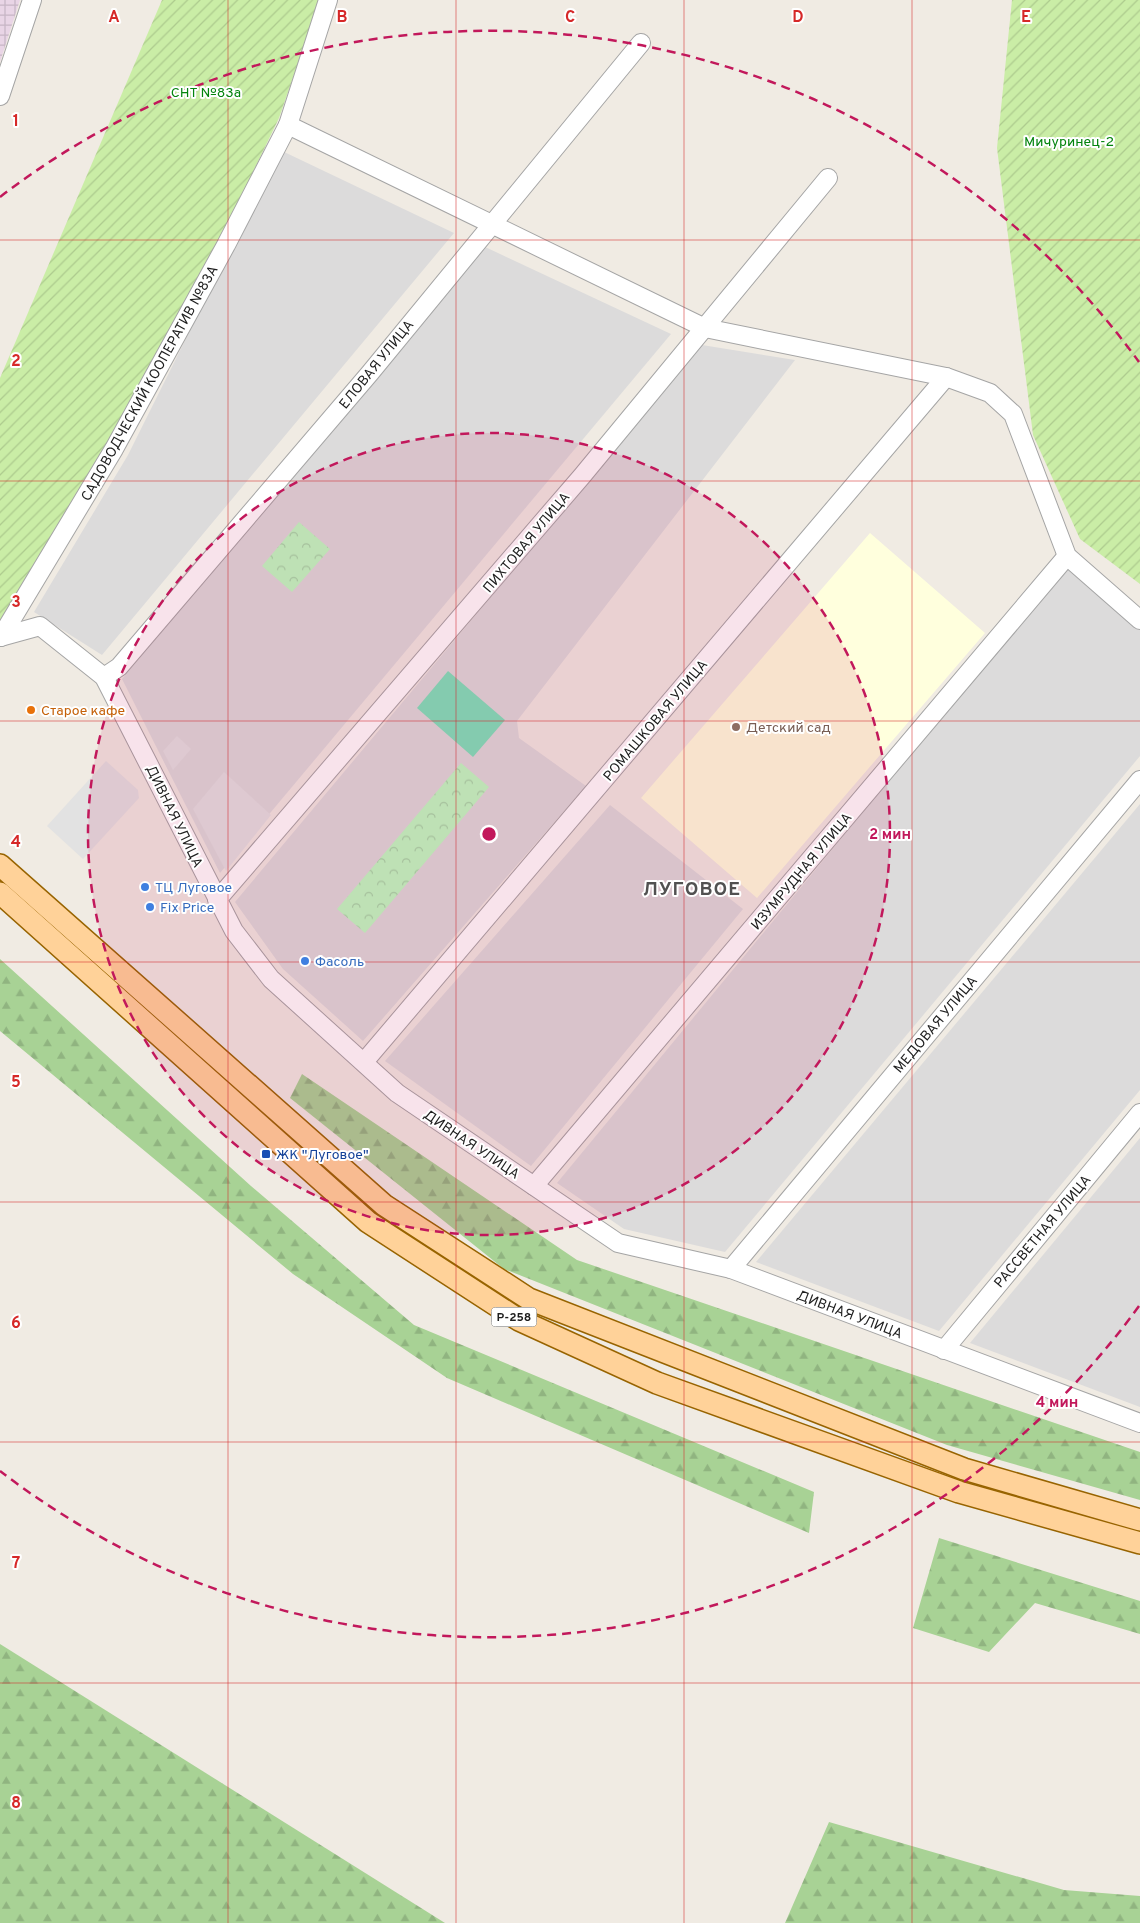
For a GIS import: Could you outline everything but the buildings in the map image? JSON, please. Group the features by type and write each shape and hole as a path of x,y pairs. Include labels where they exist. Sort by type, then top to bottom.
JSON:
{"main road":[{"path":"0,865 384,1205 529,1299 964,1469 1140,1520"},
{"name":"Р-258","path":"0,894 368,1222 519,1320 657,1383 942,1486 1140,1544"}],"street":[{"path":"0,96 32,0"},
{"name":"САДОВОДЧЕСКИЙ КООПЕРАТИВ №83А","path":"0,637 119,440 226,246 288,125 328,0"},
{"name":"ЕЛОВАЯ УЛИЦА","path":"104,677 119,667 226,544 370,373 641,43"},
{"path":"288,125 705,328 946,377 990,393 1013,414 1067,556 1140,620"},
{"name":"ПИХТОВАЯ УЛИЦА","path":"217,900 439,644 705,328 828,178"},
{"name":"РОМАШКОВАЯ УЛИЦА","path":"364,1062 946,377"},
{"name":"ИЗУМРУДНАЯ УЛИЦА","path":"534,1186 1067,556"},
{"name":"ДИВНАЯ УЛИЦА","path":"0,637 40,626 104,677 234,930 272,979 397,1093 618,1243 731,1269 1140,1423"},
{"name":"МЕДОВАЯ УЛИЦА","path":"731,1269 1140,780"},
{"name":"РАССВЕТНАЯ УЛИЦА","path":"944,1350 1140,1113"}],"shaded area":[{"path":"0,0 20,0 0,62"},
{"path":"280,150 454,233 102,655 34,612 128,455"},
{"path":"483,246 671,334 220,873 122,679"},
{"path":"702,345 795,360 517,721 519,738 586,786 363,1041 283,969 235,902"},
{"path":"870,533 985,633 757,898 641,798"},
{"path":"1066,566 1140,624 1140,756 725,1252 624,1229 557,1183"},
{"path":"177,736 191,749 173,770 163,751"},
{"path":"106,761 138,790 139,798 83,859 47,826"},
{"path":"224,772 271,815 226,871 193,809"},
{"path":"1140,804 1140,1090 939,1331 756,1262"},
{"path":"610,805 743,909 531,1166 385,1061"},
{"path":"1140,1138 1140,1407 970,1343"}],"green space":[{"name":"СНТ №83а","path":"162,0 320,0 279,118 220,241 112,445 0,632 0,378"},
{"name":"Мичуринец-2","path":"1012,0 1140,0 1140,584 1080,539 1033,435 997,148"},
{"path":"299,522 330,549 292,592 262,566"},
{"path":"448,671 505,720 473,757 417,708"},
{"path":"461,763 489,787 365,933 337,909"},
{"path":"0,959 251,1186 414,1325 814,1492 809,1533 447,1378 293,1274 0,1031"},
{"path":"302,1074 577,1260 1140,1452 1140,1500 947,1445 504,1269 290,1098"},
{"path":"939,1538 1140,1601 1140,1634 1035,1603 989,1652 913,1628"},
{"path":"0,1644 445,1923 0,1923"},
{"path":"829,1822 1064,1890 1140,1896 1140,1923 785,1923"}],"place":[{"name":"Старое кафе","path":"31,710"},
{"name":"Детский сад","path":"736,727"},
{"name":"ТЦ Луговое","path":"145,887"},
{"name":"Fix Price","path":"150,907"},
{"name":"Фасоль","path":"305,961"},
{"name":"ЖК \"Луговое\"","path":"266,1154"}],"district":[{"name":"ЛУГОВОЕ","path":"692,888"}]}
